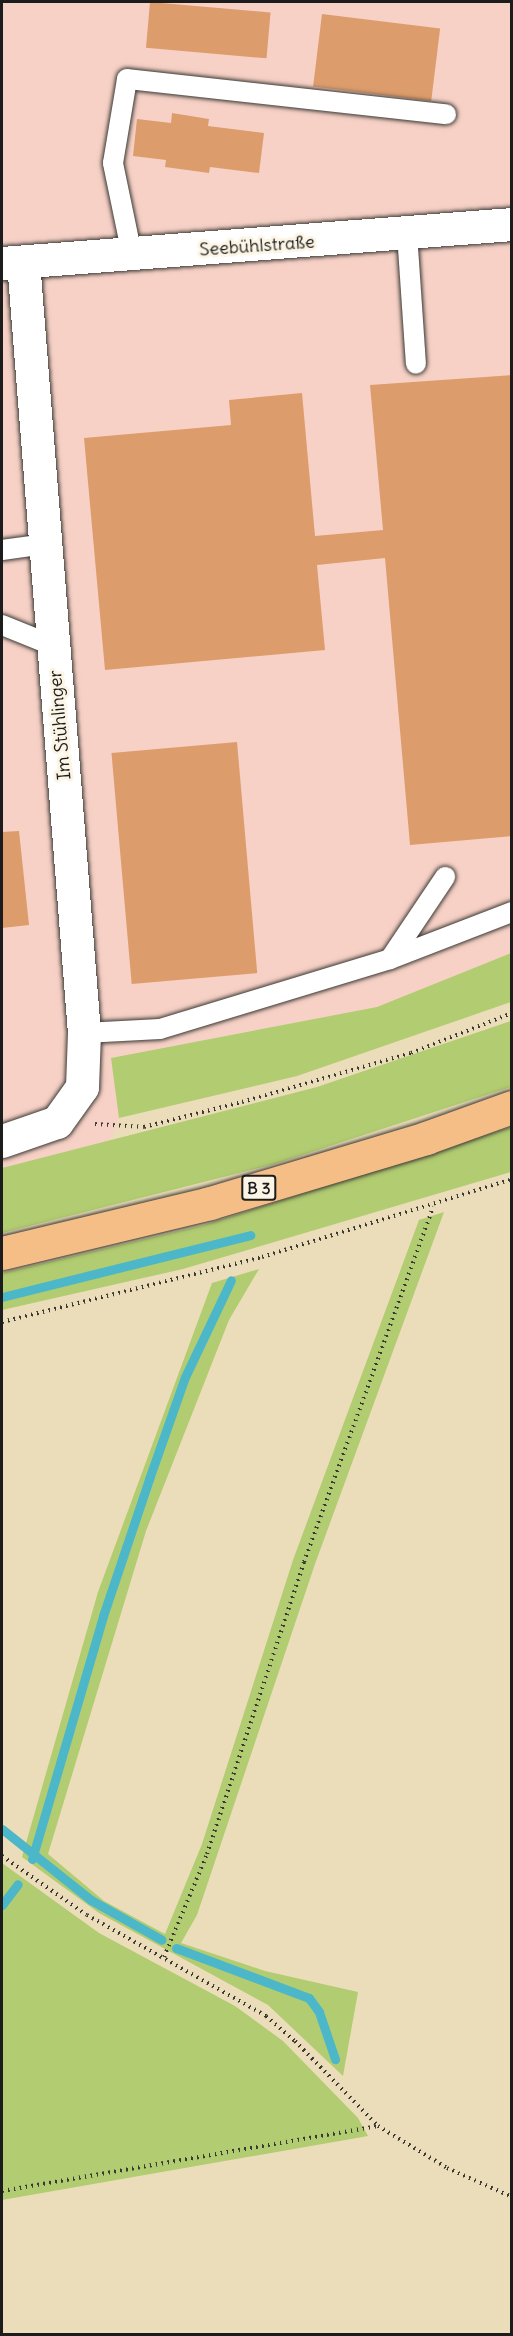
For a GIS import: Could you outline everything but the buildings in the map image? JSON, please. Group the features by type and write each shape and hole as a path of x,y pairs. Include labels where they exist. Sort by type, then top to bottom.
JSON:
{"main road":[{"name":"B 3","path":"2,1253 210,1203 426,1138 512,1107"}],"street":[{"name":"Seebühlstraße","path":"12,262 132,255 512,224"},
{"name":"Im Stühlinger","path":"12,262 45,544 84,1033 81,1087 57,1122"},
{"path":"2,1141 57,1122"}],"lane":[{"path":"132,255 114,163 127,79 446,114"},
{"path":"407,233 416,364"},
{"path":"2,550 45,544"},
{"path":"2,625 54,646"},
{"path":"390,959 445,877"},
{"path":"84,1033 160,1029 390,959 512,912"}],"path":[{"path":"57,1122 144,1127 363,1068 512,1013"},
{"path":"2,1322 262,1257 433,1207 512,1179"},
{"path":"164,1957 207,1854 304,1562 433,1207"},
{"path":"2,1856 87,1915 266,2016 378,2126 447,2168 512,2197"},
{"path":"2,2191 378,2126"}],"shaded area":[{"path":"2,2 512,2 511,953 377,1007 111,1058 119,1118 109,1142 2,1168"}],"green space":[{"path":"511,953 511,1002 297,1076 119,1118 111,1058 377,1007"},
{"path":"511,1021 511,1087 275,1164 2,1233 2,1168 317,1087"},
{"path":"511,1127 511,1172 183,1269 2,1310 2,1273 204,1225"},
{"path":"444,1212 315,1564 197,1915 181,1943 265,1971 358,1992 343,2076 268,2005 99,1913 22,1857 98,1592 212,1283 259,1269 229,1320 146,1531 48,1854 104,1901 165,1934 202,1844 293,1560 419,1220"},
{"path":"2,1863 99,1933 235,2006 283,2041 358,2118 368,2136 2,2200"}],"waterway":[{"path":"2,1297 250,1235"},
{"path":"32,1859 103,1616 149,1479 185,1377 231,1280"},
{"path":"2,1829 91,1900 162,1940"},
{"path":"2,1905 18,1884"},
{"path":"176,1948 309,1998 319,2012 335,2059"}]}
